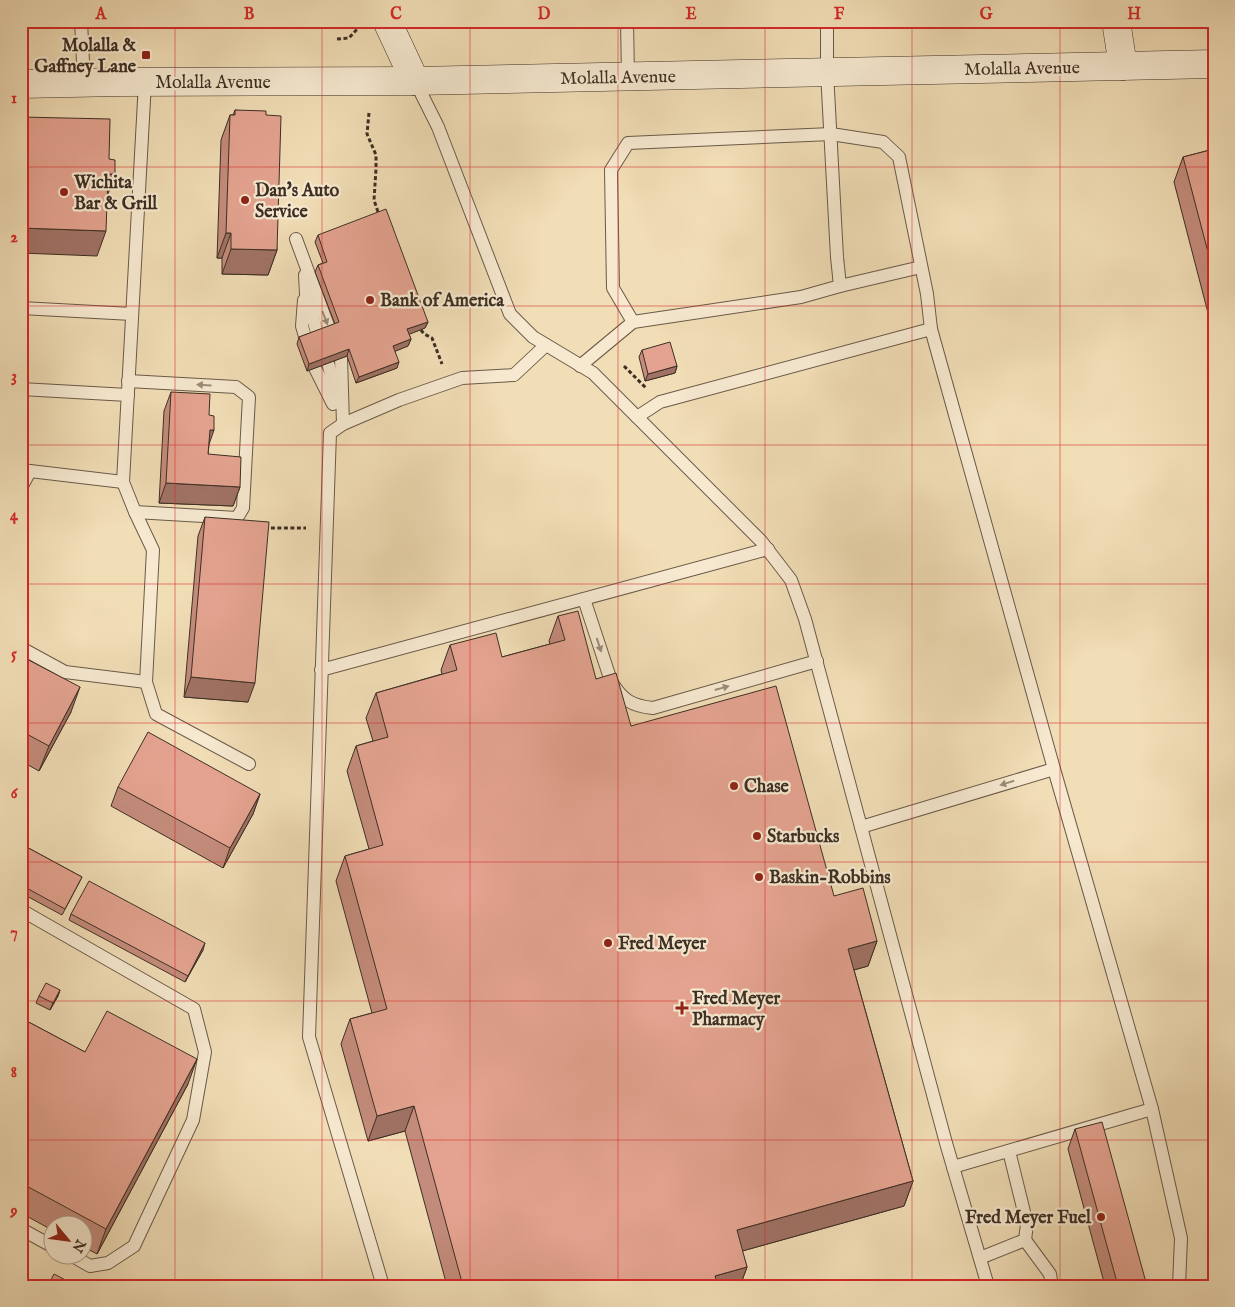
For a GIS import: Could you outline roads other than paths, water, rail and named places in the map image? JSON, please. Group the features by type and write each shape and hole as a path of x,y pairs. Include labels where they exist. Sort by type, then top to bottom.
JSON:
{"main road":[{"path":"387,21 414,82"},
{"path":"1116,21 1123,66"},
{"name":"Molalla Avenue","path":"21,84 84,82 414,82 1214,64"}],"lane":[{"path":"81,21 84,82"},
{"path":"627,21 628,77"},
{"path":"827,21 830,134 840,286"},
{"path":"145,82 123,482 153,550 146,682 156,714 249,764"},
{"path":"414,82 438,127 510,314 533,337 592,372 761,541 791,580 805,619 953,1167 988,1286"},
{"path":"633,322 613,288 611,170 628,143 830,134 883,142 899,157 927,294 931,329 1054,769 1152,1108 1182,1238 1179,1286"},
{"path":"296,240 304,260 324,333 306,294 304,260"},
{"path":"580,366 633,322 801,297 921,267"},
{"path":"305,280 302,326 306,340"},
{"path":"21,308 132,314"},
{"path":"637,417 660,402 931,329"},
{"path":"383,1286 308,1037 330,433 343,424 399,400 449,382 462,378 514,375 546,345"},
{"path":"341,358 343,424"},
{"path":"328,363 343,424"},
{"path":"315,368 343,424"},
{"path":"128,381 236,387 249,397 243,508 237,518 135,512"},
{"path":"21,389 128,396"},
{"path":"21,488 26,470 123,482"},
{"path":"321,670 768,549"},
{"path":"584,599 610,681 618,693 640,707 653,708 816,661"},
{"path":"21,648 65,672 146,682"},
{"path":"861,827 1054,769"},
{"path":"21,910 194,1009 204,1052 193,1120 134,1246 108,1263 90,1266 86,1264"},
{"path":"953,1167 1152,1108"},
{"path":"1009,1151 1027,1224 1025,1240 1050,1274 1052,1286"},
{"path":"21,1229 42,1241"},
{"path":"980,1258 1025,1240"}],"place":[{"name":"Molalla & Gaffney Lane","path":"146,55"},
{"name":"Wichita Bar & Grill","path":"64,192"},
{"name":"Dan's Auto Service","path":"245,200"},
{"name":"Bank of America","path":"370,300"},
{"name":"Chase","path":"734,786"},
{"name":"Starbucks","path":"757,836"},
{"name":"Baskin-Robbins","path":"759,877"},
{"name":"Fred Meyer","path":"608,943"},
{"name":"Fred Meyer Pharmacy","path":"682,1008"},
{"name":"Fred Meyer Fuel","path":"1101,1217"}]}
